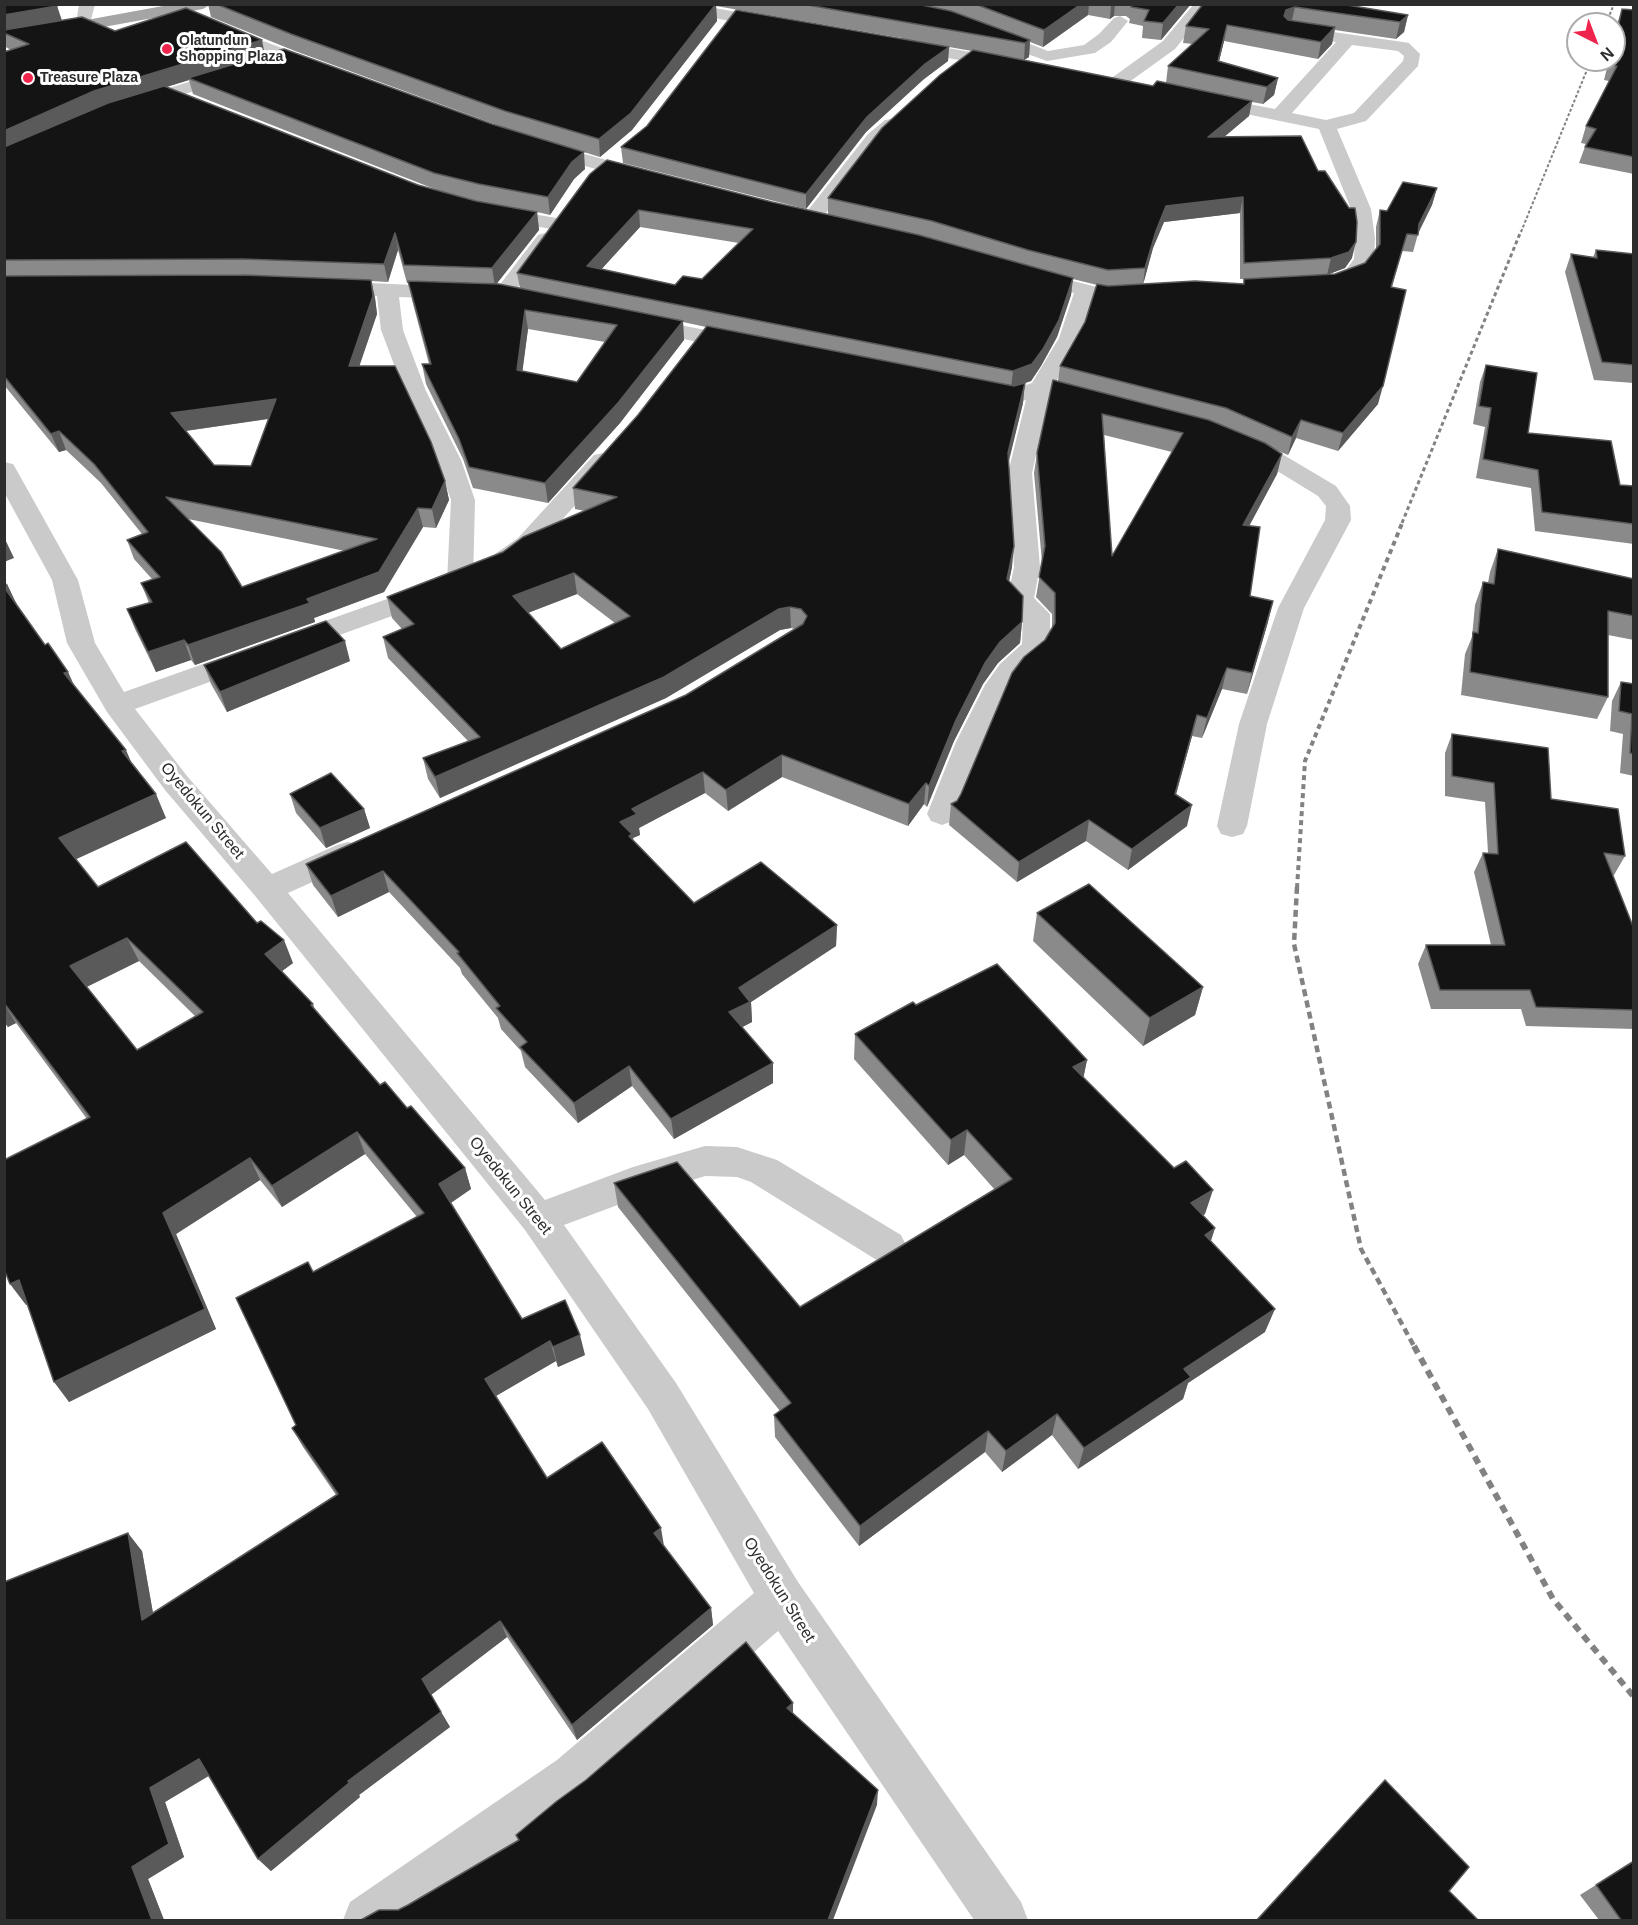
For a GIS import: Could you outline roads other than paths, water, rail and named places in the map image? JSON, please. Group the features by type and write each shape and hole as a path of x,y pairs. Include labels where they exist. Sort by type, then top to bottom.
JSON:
{"main road":[{"path":"4,30 86,11 148,4"},
{"path":"4,40 175,10"}],"street":[{"path":"662,4 788,26"},
{"path":"1142,86 1113,80 1169,45 1203,4"},
{"path":"175,10 204,17 288,57 331,73"},
{"path":"718,34 731,17"},
{"path":"890,43 1046,66 1089,49 1105,38 1120,21"},
{"path":"966,25 1046,66"},
{"path":"1188,96 1326,125 1347,122 1360,117 1412,62 1412,54 1403,47 1291,31"},
{"path":"1279,116 1348,38"},
{"path":"951,71 970,56"},
{"path":"116,111 167,93 288,57"},
{"path":"167,93 194,104"},
{"path":"812,218 874,138 908,108"},
{"path":"1297,285 1330,283 1353,274 1364,260 1365,238 1361,209 1326,125"},
{"path":"524,142 596,172 656,179"},
{"path":"596,172 621,151"},
{"path":"502,295 567,208"},
{"path":"478,210 556,224"},
{"path":"1008,270 1105,295 1154,293"},
{"path":"306,287 502,295 525,300"},
{"path":"387,289 392,330 414,391 449,460 463,500 460,581"},
{"path":"942,814 971,742 995,691 1010,670 1030,653 1036,644 1037,614 1020,600 1027,567 1020,473 1028,429 1040,388 1070,338 1085,291"},
{"path":"619,319 694,345 758,348"},
{"path":"954,386 1012,397 1040,388 1109,405"},
{"path":"1225,437 1269,456 1328,491 1338,506 1338,520 1291,608 1253,724 1232,826"},
{"path":"117,705 460,581 496,565 527,543 622,438"},
{"name":"Oyedokun Street","path":"6,475 65,580 81,643 117,705 176,783 267,889 538,1219 662,1396 782,1598 1003,1920"},
{"path":"267,889 376,840"},
{"path":"538,1219 633,1183 705,1161 737,1162 764,1171 888,1247"},
{"path":"368,1920 574,1777 782,1598"}],"railway":[{"path":"1611,12 1614,4"},
{"path":"1521,232 1586,72"},
{"path":"1402,523 1521,231"},
{"path":"1297,888 1305,761 1403,521"},
{"path":"1297,887 1294,944 1361,1249 1415,1348"},
{"path":"1414,1346 1553,1599 1634,1697"}],"place":[{"name":"Olatundun Shopping Plaza","path":"167,49"},
{"name":"Treasure Plaza","path":"28,78"}]}
